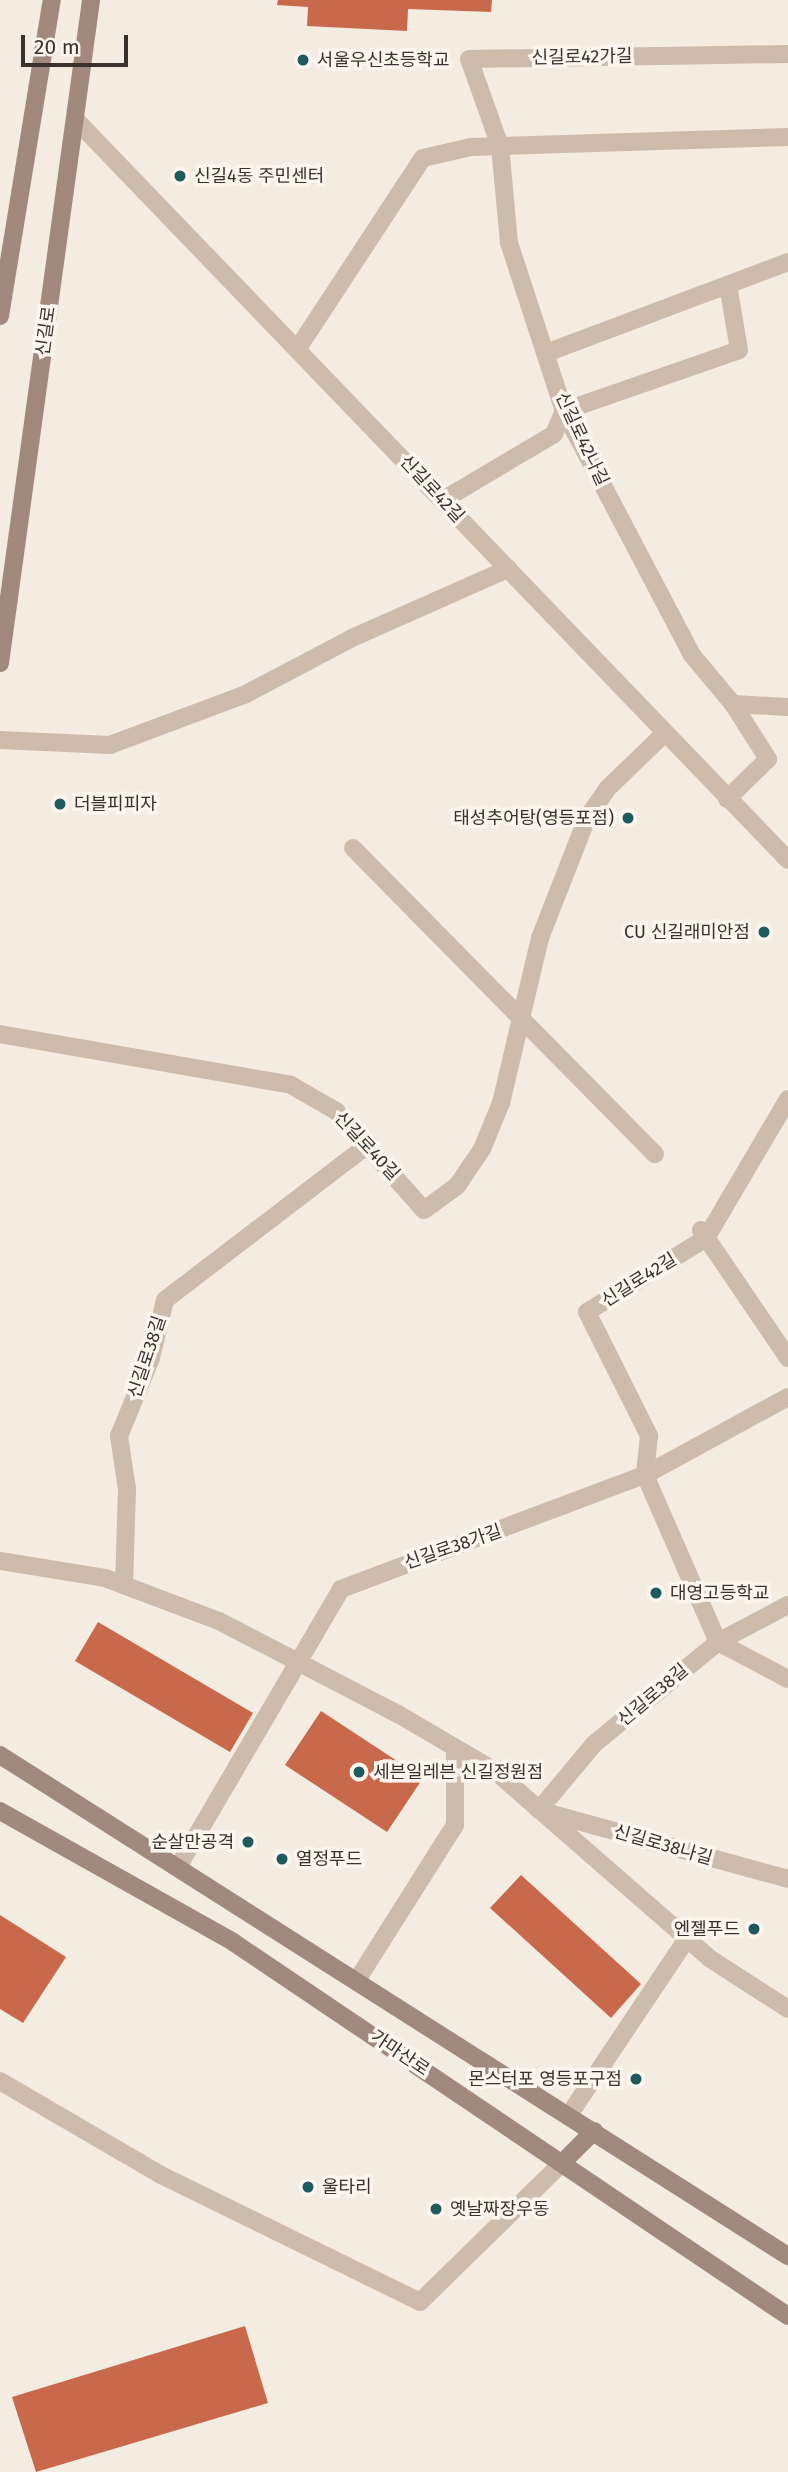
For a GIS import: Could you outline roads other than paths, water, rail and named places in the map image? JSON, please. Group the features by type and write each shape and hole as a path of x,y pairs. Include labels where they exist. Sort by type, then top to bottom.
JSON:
{"main road":[{"path":"0,316 6,223 52,0"},
{"name":"신길로","path":"0,663 92,0"},
{"path":"0,1755 788,2256"},
{"name":"가마산로","path":"0,1811 233,1942 788,2316"},
{"path":"563,2162 594,2131"}],"street":[{"name":"신길로42가길","path":"500,146 469,60 788,54"},
{"name":"신길로42길","path":"75,119 788,860"},
{"path":"298,348 423,158 500,146 788,137"},
{"name":"신길로42나길","path":"500,146 509,243 564,411 692,655 733,704 768,759 727,799"},
{"path":"545,353 788,262"},
{"path":"443,500 554,435 564,411 739,350 728,285"},
{"path":"0,740 110,745 244,695 352,638 508,569"},
{"path":"733,704 788,707"},
{"name":"신길로40길","path":"0,1034 291,1085 336,1111 369,1144 424,1210 457,1185 482,1149 501,1103 540,938 587,818 608,788 664,734"},
{"path":"354,848 656,1154"},
{"name":"신길로42길","path":"645,1475 649,1436 587,1312 704,1234 788,1100"},
{"name":"신길로38길","path":"124,1585 127,1489 120,1436 151,1358 165,1300 369,1144"},
{"path":"704,1234 788,1358"},
{"name":"신길로38가길","path":"295,1661 341,1589 645,1475 788,1397"},
{"path":"645,1475 718,1642 788,1679"},
{"path":"0,1561 124,1585 219,1621 455,1748 538,1810 687,1939 788,2009"},
{"name":"신길로38길","path":"538,1810 594,1744 718,1642 788,1605"},
{"path":"178,1867 295,1661"},
{"path":"357,1980 455,1825 455,1748"},
{"name":"신길로38나길","path":"538,1810 788,1880"},
{"path":"569,2115 687,1939"},
{"path":"0,2081 161,2175 420,2302 563,2162"}],"place":[{"name":"서울우신초등학교","path":"303,60"},
{"name":"신길4동 주민센터","path":"180,176"},
{"name":"더블피피자","path":"60,804"},
{"name":"태성추어탕(영등포점)","path":"628,818"},
{"name":"CU 신길래미안점","path":"764,932"},
{"name":"대영고등학교","path":"656,1593"},
{"name":"세븐일레븐 신길정원점","path":"359,1772"},
{"name":"순살만공격","path":"248,1842"},
{"name":"열정푸드","path":"282,1859"},
{"name":"엔젤푸드","path":"754,1929"},
{"name":"몬스터포 영등포구점","path":"636,2079"},
{"name":"울타리","path":"308,2187"},
{"name":"옛날짜장우동","path":"436,2209"}]}
